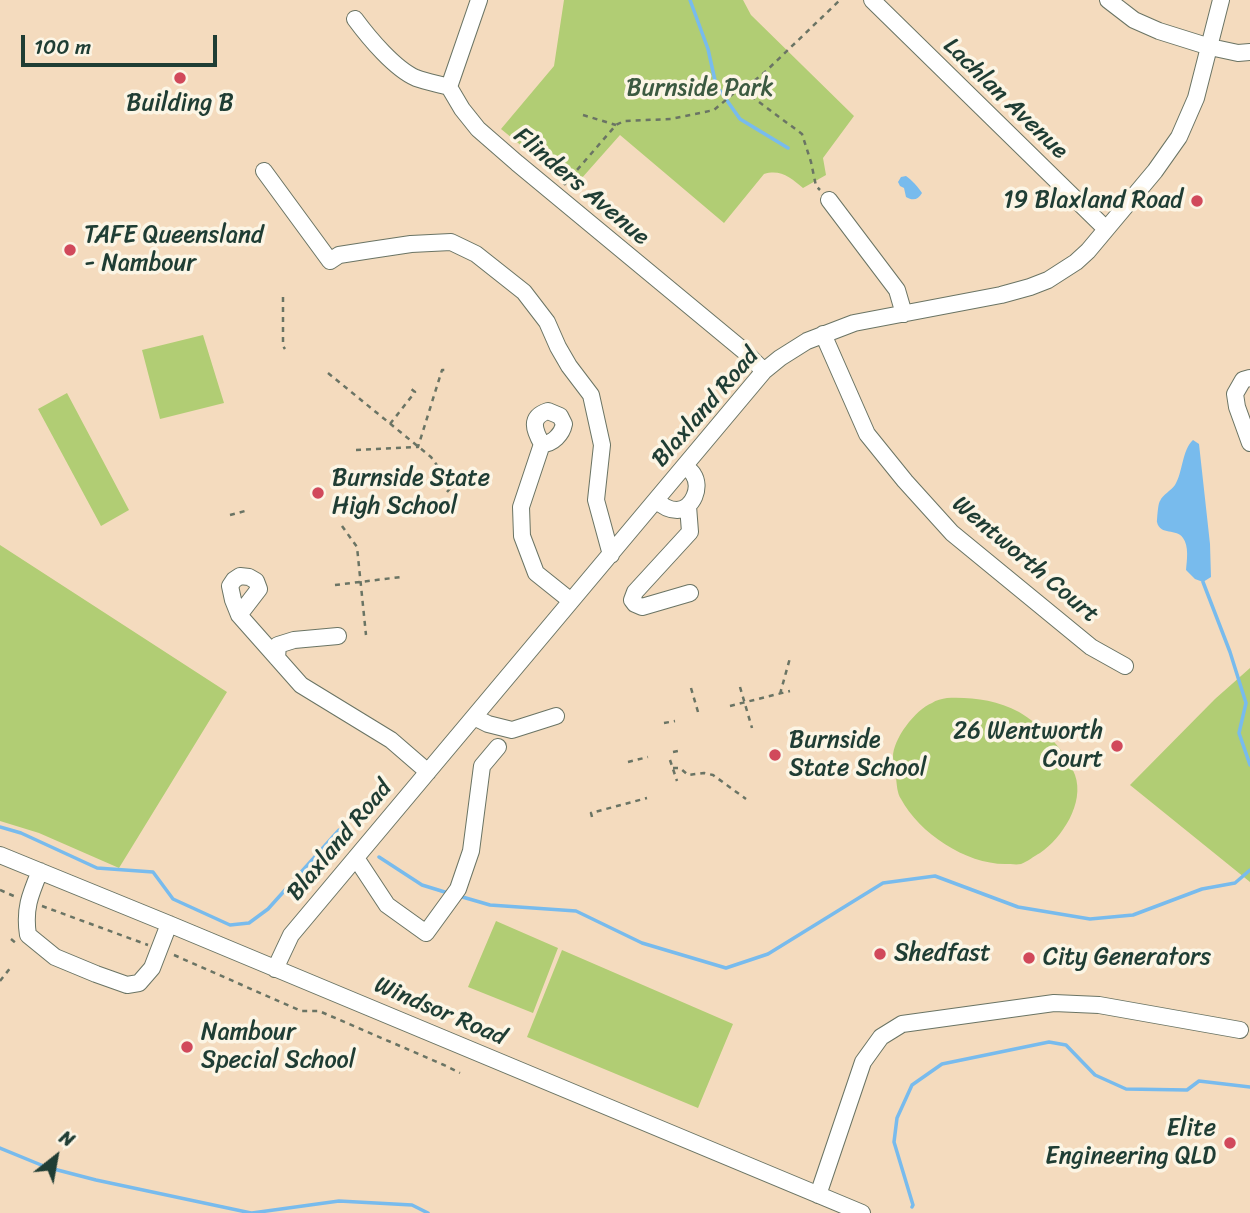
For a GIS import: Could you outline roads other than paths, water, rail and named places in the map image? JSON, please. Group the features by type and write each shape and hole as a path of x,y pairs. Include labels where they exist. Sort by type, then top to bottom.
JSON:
{"street":[{"path":"355,19 371,41 398,65 415,77 449,87 479,0"},
{"name":"Lachlan Avenue","path":"872,0 1106,229"},
{"path":"1108,0 1134,20 1159,31 1210,47 1238,53 1250,52"},
{"name":"Blaxland Road","path":"275,969 291,935 764,371 796,348 823,334 854,323 1001,295 1041,283 1063,271 1088,251 1156,171 1180,137 1196,98 1221,0"},
{"name":"Flinders Avenue","path":"449,87 478,129 744,351 764,371"},
{"path":"264,171 330,261 339,256 398,246 451,242 476,254 524,292 547,321 569,366 591,395 602,445 596,500 611,555"},
{"path":"829,200 897,290 904,314"},
{"name":"Wentworth Court","path":"823,334 867,434 952,533 1091,647 1125,666"},
{"path":"1250,378 1243,380 1235,394 1250,443"},
{"path":"541,444 521,507 522,536 536,573 571,601"},
{"path":"656,500 663,506 677,510 688,506 693,500 697,482 693,473 685,466"},
{"path":"688,506 690,532 635,592 632,600 642,607 690,593"},
{"path":"239,615 301,685 391,740 428,772"},
{"path":"277,659 278,645 294,640 338,636"},
{"path":"474,717 512,730 556,716"},
{"path":"356,858 387,905 426,933 453,895 471,851 482,766 498,747"},
{"name":"Windsor Road","path":"0,855 862,1213"},
{"path":"40,871 27,901 28,935 55,957 96,974 127,985 139,983 152,968 169,923"},
{"path":"818,1195 863,1062 881,1037 902,1024 1054,1003 1099,1005 1240,1030"}],"water":[{"path":"906,176 922,193 917,198 906,197 904,188 898,182 901,177"},
{"path":"1193,440 1199,444 1210,544 1211,577 1203,582 1195,579 1186,570 1187,549 1183,538 1177,533 1161,529 1157,522 1159,502 1175,485 1189,444"}],"waterway":[{"path":"690,0 708,49 716,85 740,119 788,148"},
{"path":"1203,582 1246,703 1239,733 1250,765"},
{"path":"0,827 21,833 97,868 153,872 173,899 230,925 249,923 268,909 339,830 348,835"},
{"path":"379,857 422,885 448,893"},
{"path":"459,896 490,905 576,911 642,943 726,968 768,954 883,883 935,876 1018,907 1090,919 1133,915 1202,889 1235,883 1250,870"},
{"path":"912,1207 894,1142 897,1118 912,1085 942,1064 1049,1042 1066,1045 1095,1075 1126,1089 1187,1090 1199,1081 1250,1087"},
{"path":"0,1148 46,1167 96,1180 251,1213"},
{"path":"252,1213 339,1201 412,1205 428,1213"}],"place":[{"name":"Building B","path":"180,78"},
{"name":"19 Blaxland Road","path":"1197,201"},
{"name":"TAFE Queensland - Nambour","path":"70,250"},
{"name":"Burnside State High School","path":"318,493"},
{"name":"26 Wentworth Court","path":"1117,746"},
{"name":"Burnside State School","path":"775,755"},
{"name":"Shedfast","path":"880,954"},
{"name":"City Generators","path":"1029,958"},
{"name":"Nambour Special School","path":"187,1047"},
{"name":"Elite Engineering QLD","path":"1230,1143"}],"park label":[{"name":"Burnside Park","path":"700,89"}]}
